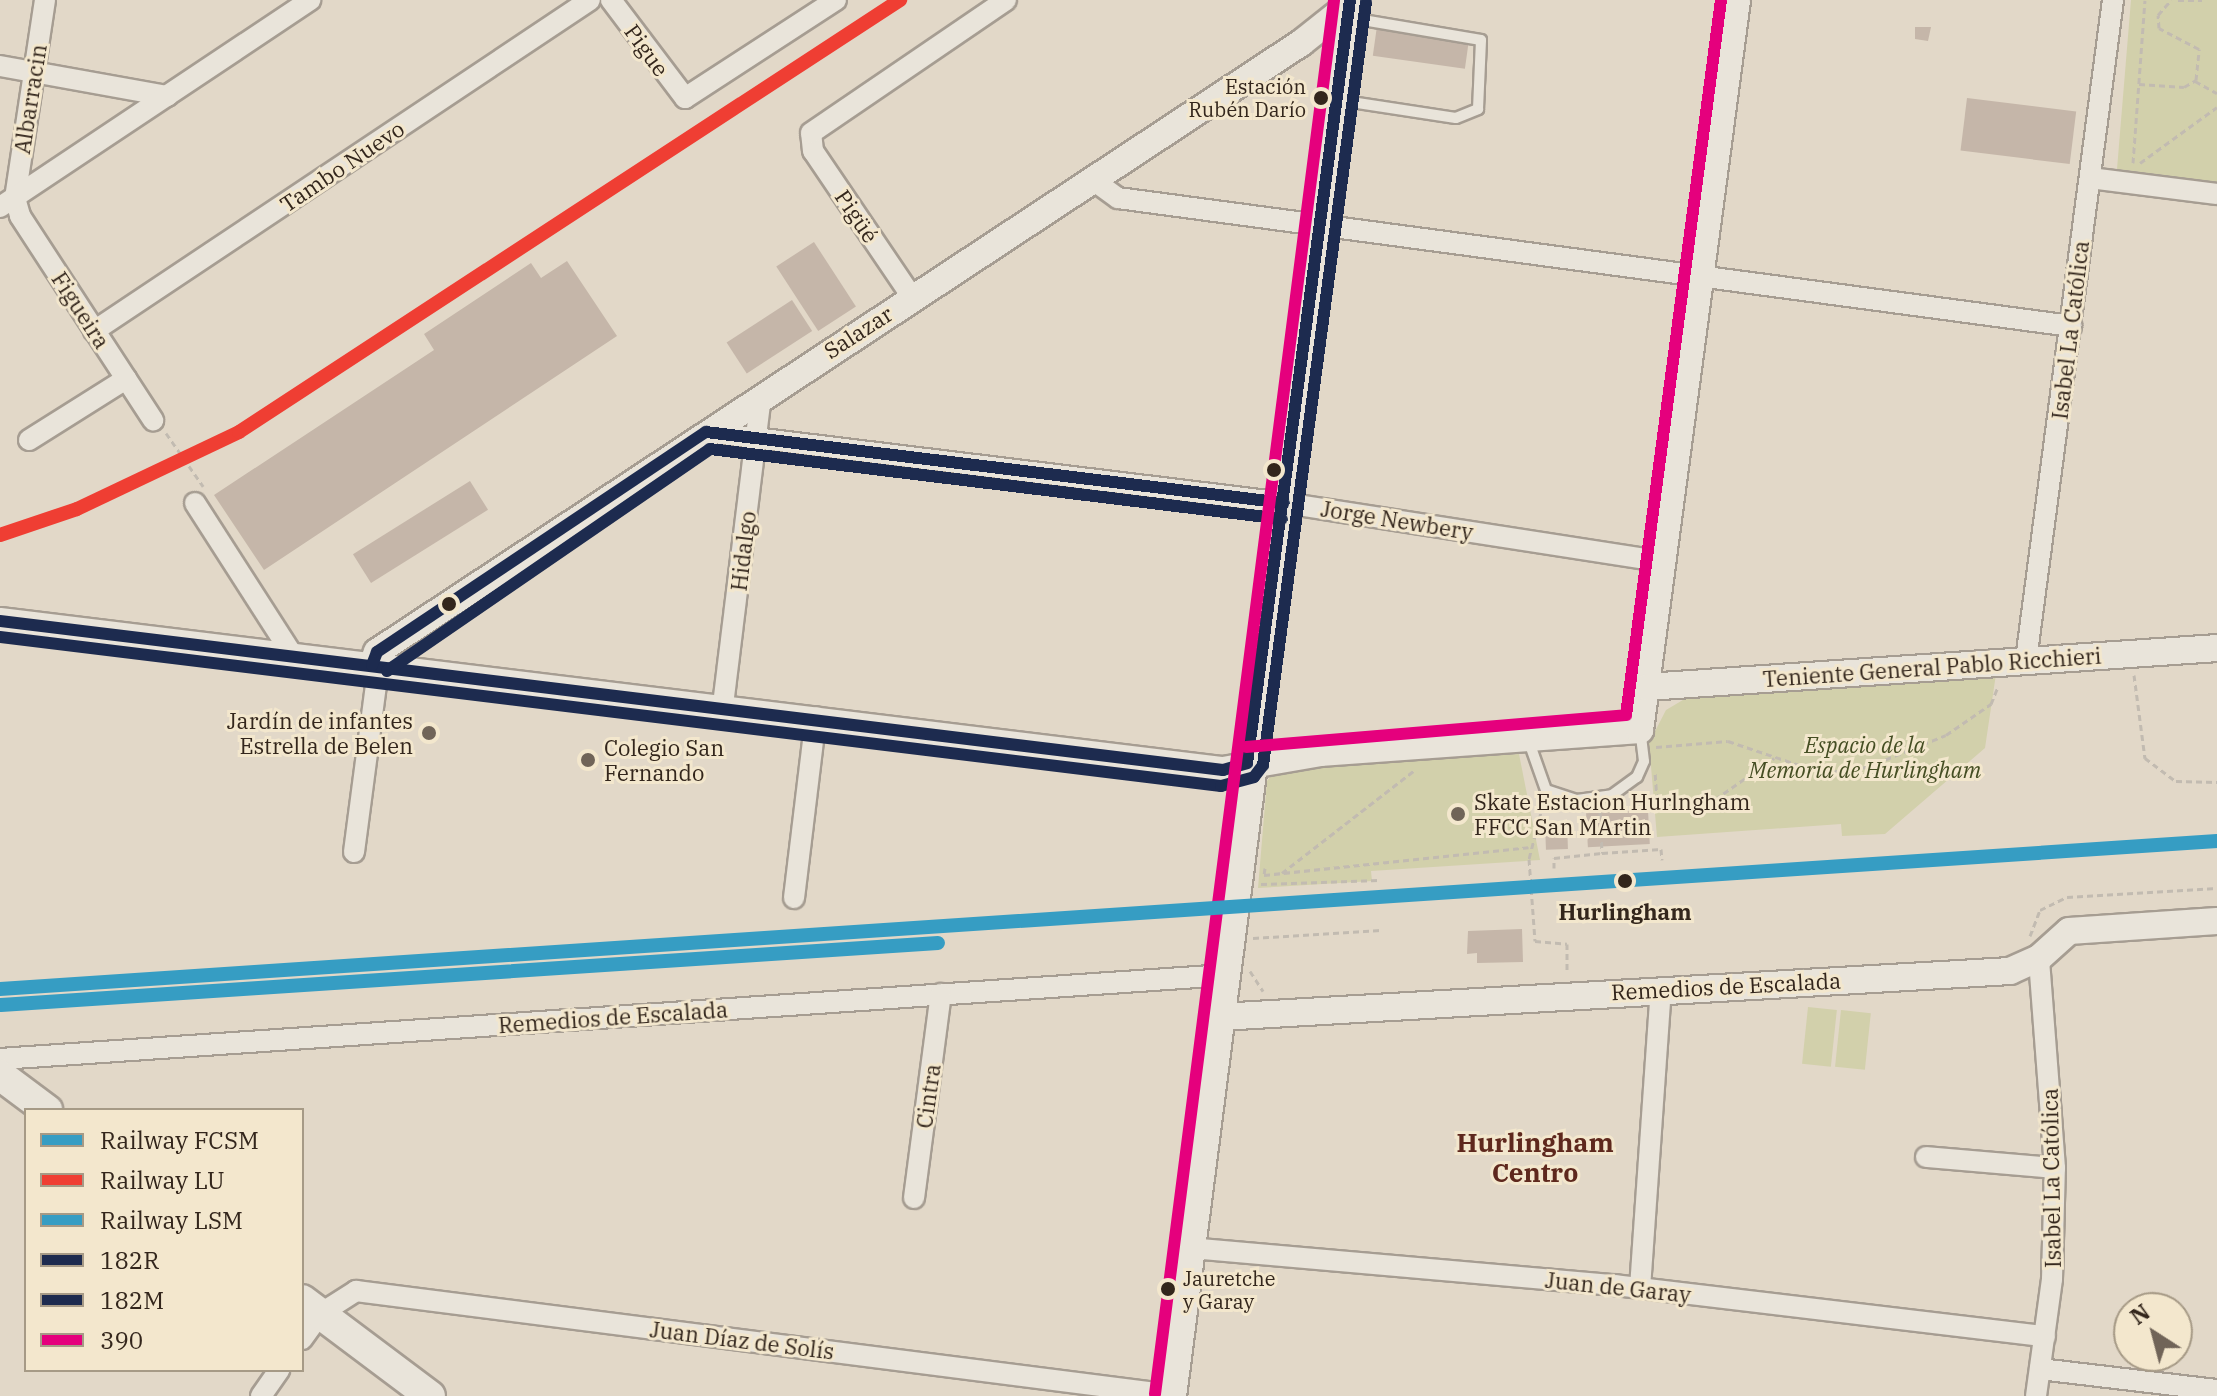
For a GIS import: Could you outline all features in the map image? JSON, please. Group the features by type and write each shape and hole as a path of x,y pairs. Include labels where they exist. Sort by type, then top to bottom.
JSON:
{"main road":[{"path":"1171,1396 1237,885 1247,763 1349,7"},
{"path":"0,1075 44,1108"},
{"path":"311,1307 430,1396"}],"street":[{"name":"Albarracin","path":"8,202 35,71 45,0"},
{"path":"8,202 310,0"},
{"name":"Tambo Nuevo","path":"94,331 590,0"},
{"name":"Pigue","path":"611,0 685,98 836,0"},
{"name":"Pigüé","path":"912,297 813,151 811,133 1006,0"},
{"path":"0,621 723,705 1223,770 1247,763 1640,730 1647,687 1658,561 1737,0"},
{"name":"Isabel La Católica","path":"2017,660 2071,326 2113,0"},
{"name":"Salazar","path":"372,665 377,652 706,432 1093,180 1349,7"},
{"path":"0,66 167,96"},
{"path":"2090,178 2217,194"},
{"path":"1093,180 1118,198 2071,326"},
{"name":"Figueira","path":"8,202 153,420"},
{"path":"29,440 126,379"},
{"name":"Hidalgo","path":"723,705 761,396"},
{"name":"Jorge Newbery","path":"706,432 1284,503 1658,561"},
{"path":"195,503 294,657"},
{"name":"Teniente General Pablo Ricchieri","path":"1647,687 2217,648"},
{"path":"354,852 376,685 372,665"},
{"path":"794,898 816,717"},
{"name":"Remedios de Escalada","path":"1220,1017 2010,971 2033,951 2069,931 2217,921"},
{"name":"Isabel La Católica","path":"2033,951 2055,1168 2045,1336 2036,1396"},
{"name":"Remedios de Escalada","path":"0,1059 1225,975"},
{"path":"1640,1288 1661,989"},
{"name":"Cintra","path":"914,1198 941,994"},
{"path":"1926,1157 2055,1168"},
{"name":"Juan de Garay","path":"1190,1248 1640,1288 2045,1336"},
{"name":"Juan Díaz de Solís","path":"311,1307 356,1291 1171,1396"},
{"path":"304,1332 311,1307"},
{"path":"2040,1369 2217,1390"},
{"path":"261,1396 278,1372"}],"lane":[{"path":"1336,99 1456,118 1478,109 1481,40 1349,7"},
{"path":"1528,739 1546,790 1577,800 1612,795 1641,769 1640,730"}],"path":[{"path":"2145,0 2133,170 2217,107"},
{"path":"2171,0 2158,15 2159,28 2199,49 2195,81"},
{"path":"2178,0 2202,0"},
{"path":"2139,84 2184,87 2195,81"},
{"path":"2195,81 2217,93"},
{"path":"153,420 207,492 195,503"},
{"path":"2125,653 2142,692 2145,758 2176,781 2217,782"},
{"path":"1657,800 1653,747 1728,741 1823,773 1911,755 1991,704 2017,660"},
{"path":"1282,873 1447,745"},
{"path":"1612,795 1707,805 1774,758"},
{"path":"1546,790 1529,859 1535,941 1567,944 1567,981"},
{"path":"1599,797 1602,853"},
{"path":"1266,860 1264,875 1529,847"},
{"path":"1554,868 1554,858 1602,853 1661,849 1662,860"},
{"path":"1237,885 1379,880"},
{"path":"2033,951 2040,910 2067,897 2217,888"},
{"path":"1230,939 1381,930"}],"green space":[{"path":"2131,0 2217,0 2217,182 2117,169"},
{"name":"Espacio de la Memoria de Hurlingham","path":"1996,674 1985,748 1885,834 1842,836 1841,824 1657,837 1649,743 1666,710 1688,697"},
{"path":"1519,754 1540,860 1371,871 1372,881 1258,888 1267,781 1277,769"},
{"path":"1808,1007 1837,1010 1831,1067 1802,1064"},
{"path":"1841,1010 1871,1013 1865,1070 1835,1067"}],"building":[{"path":"1377,26 1469,39 1465,69 1373,56"},
{"path":"1915,27 1931,27 1928,41 1915,39"},
{"path":"1967,98 2076,111 2070,164 1961,151"},
{"path":"814,242 856,307 818,331 776,267"},
{"path":"567,261 617,336 264,570 214,495 434,350 424,334 531,263 541,278"},
{"path":"792,300 812,331 747,374 727,342"},
{"path":"470,481 488,510 371,583 353,554"},
{"path":"1648,810 1650,844 1588,847 1586,813"},
{"path":"1567,822 1568,849 1546,850 1545,823"},
{"path":"1522,929 1523,962 1477,963 1477,953 1467,954 1468,931"}],"rail line":[{"name":"LU","path":"0,535 77,509 239,432 900,0"},
{"name":"FCSM","path":"0,989 2217,841"},
{"name":"LSM","path":"1,1005 938,943"}],"transit line":[{"name":"390","path":"1155,1394 1334,0"},
{"name":"182R","path":"0,621 1223,770 1247,763 1350,0"},
{"name":"390","path":"1246,747 1626,715 1721,0"},
{"name":"182M","path":"0,637 1221,786 1254,777 1263,765 1366,2"},
{"name":"182R","path":"372,665 377,652 706,432 1284,503"},
{"name":"182M","path":"387,671 710,449 1282,519"}],"place":[{"name":"Estación Rubén Darío","path":"1321,98"},
{"name":"Jardín de infantes Estrella de Belen","path":"429,733"},
{"name":"Colegio San Fernando","path":"588,760"},
{"name":"Skate Estacion Hurlngham FFCC San MArtin","path":"1458,814"},
{"name":"Hurlingham","path":"1625,881"},
{"name":"Jauretche y Garay","path":"1168,1289"}],"district":[{"name":"Hurlingham Centro","path":"1535,1158"}]}
